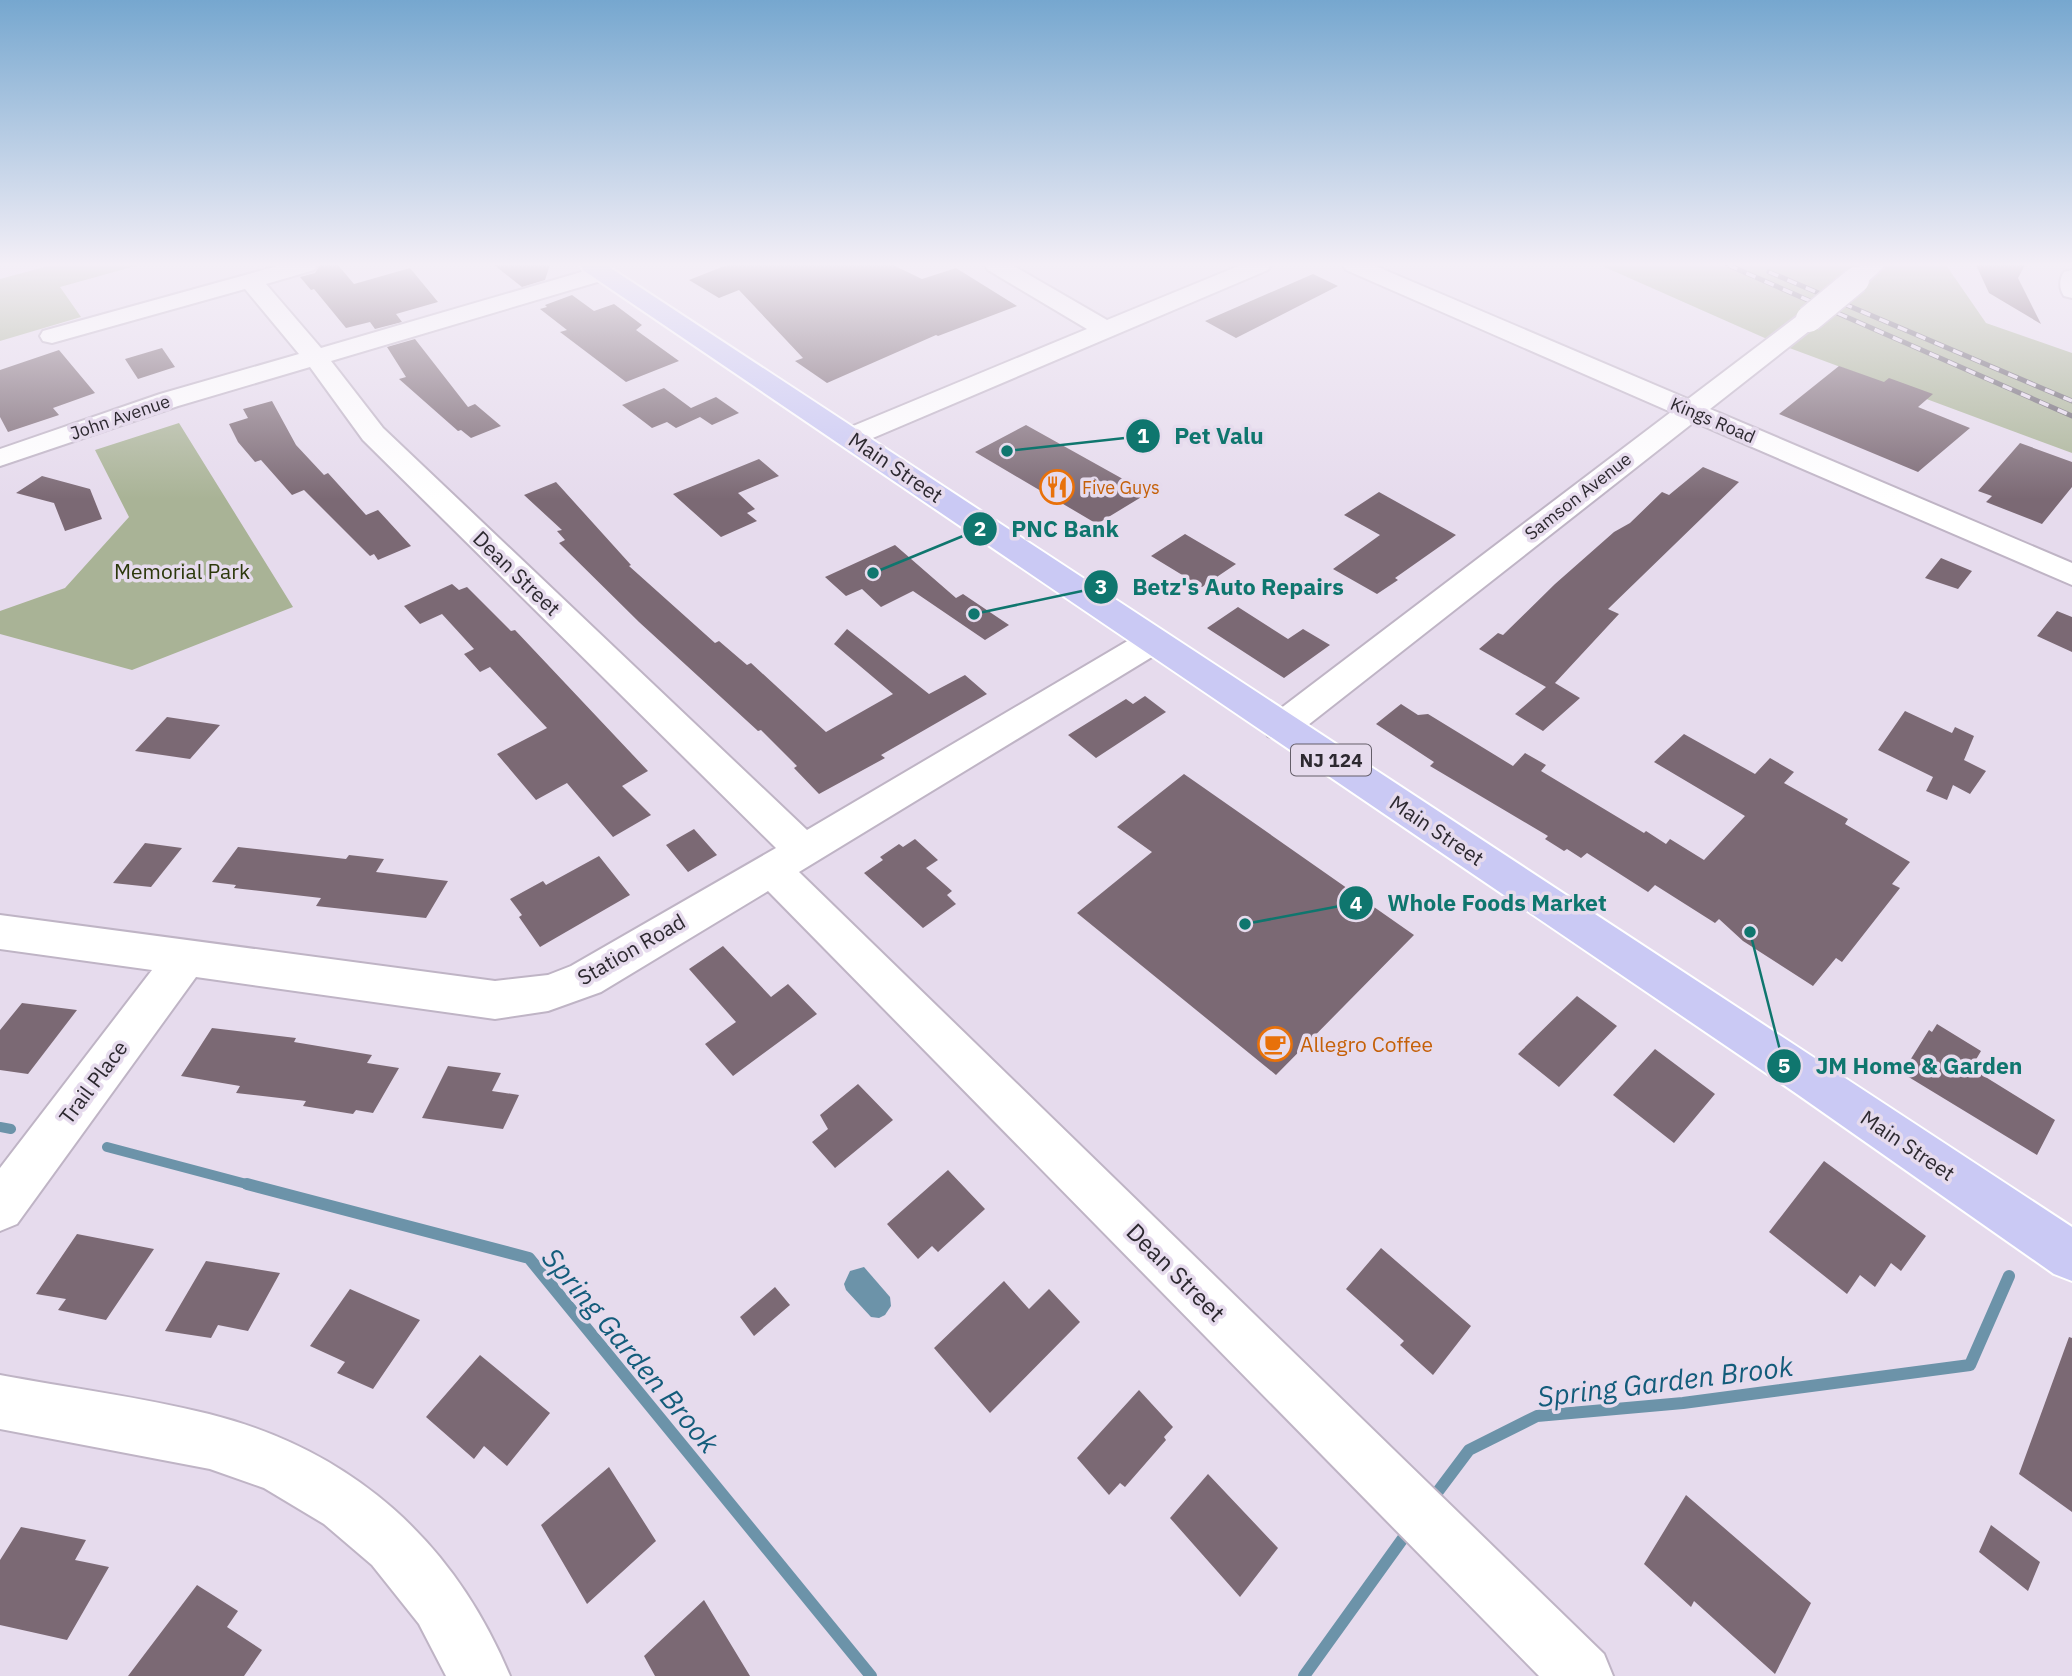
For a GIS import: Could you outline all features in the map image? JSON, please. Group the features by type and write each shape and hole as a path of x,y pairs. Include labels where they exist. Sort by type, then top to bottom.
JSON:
{"main road":[{"name":"Main Street","path":"709,343 2072,1256"}],"street":[{"name":"Dean Street","path":"303,343 373,434 1416,1511 1582,1676"},
{"name":"John Avenue","path":"0,458 134,411 363,343"},
{"path":"851,437 1074,343"},
{"name":"Kings Road","path":"1535,343 2072,575"},
{"name":"Samson Avenue","path":"1281,727 1777,343"},
{"name":"Station Road","path":"0,932 510,1000 548,993 586,979 1153,641"},
{"name":"Trail Place","path":"0,1207 186,957"},
{"path":"0,1402 210,1441 278,1465 344,1504 392,1545 440,1603 479,1676"}],"green space":[{"path":"1777,343 2044,343 2072,353 2072,453"},
{"name":"Memorial Park","path":"179,423 293,607 132,670 0,634 0,611 65,588 129,517 95,450"}],"water":[{"path":"864,1267 890,1297 891,1306 885,1315 879,1318 871,1317 846,1290 844,1284 850,1271"}],"building":[{"path":"400,343 418,343 468,407 475,404 501,426 471,438 461,430 458,431 399,379 406,377 387,347"},
{"path":"575,343 654,343 679,361 626,382"},
{"path":"789,343 917,343 827,383 795,361 803,358"},
{"path":"162,348 175,367 138,379 125,359"},
{"path":"59,350 95,393 53,408 59,415 8,432 0,417 0,370"},
{"path":"1839,366 1884,382 1889,378 1933,394 1918,407 1970,428 1918,472 1779,414"},
{"path":"664,388 691,408 716,397 739,413 712,425 700,417 676,428 667,422 652,428 622,405"},
{"path":"272,401 296,445 324,475 328,473 366,515 378,510 411,546 378,560 374,554 370,556 304,490 292,495 261,460 255,462 238,442 229,424 248,418 243,409"},
{"path":"1026,425 1148,493 1097,524 975,452"},
{"path":"2020,443 2072,462 2072,487 2042,524 1986,502 1992,496 1978,491"},
{"path":"759,459 779,476 738,493 755,509 747,513 757,521 721,537 673,494"},
{"path":"1703,467 1739,482 1608,609 1619,614 1555,683 1580,698 1543,731 1515,714 1546,687 1479,649 1498,633 1503,635 1555,584 1614,532 1630,523 1662,492 1669,495"},
{"path":"42,476 90,489 102,519 65,531 54,503 16,493"},
{"path":"556,482 631,565 629,566 715,643 719,641 747,665 751,663 826,732 893,694 834,644 847,629 929,694 965,675 987,694 881,755 885,758 819,794 794,768 797,766 761,730 758,731 639,622 559,543 565,540 557,531 562,530 524,495"},
{"path":"1379,492 1456,535 1377,594 1333,569 1380,535 1344,515"},
{"path":"1185,534 1236,564 1202,587 1151,556"},
{"path":"895,545 956,598 963,594 1009,625 985,640 913,591 881,607 862,589 846,596 825,577"},
{"path":"1941,558 1972,571 1958,589 1925,578"},
{"path":"452,584 459,590 467,587 511,631 515,630 648,771 622,786 651,815 613,837 567,783 536,800 497,754 547,728 490,667 480,672 464,654 474,649 442,614 420,624 404,606"},
{"path":"1238,607 1288,639 1303,629 1330,645 1284,678 1207,628"},
{"path":"2057,611 2072,617 2072,652 2037,636"},
{"path":"1145,696 1166,712 1096,758 1068,735 1126,699 1133,704"},
{"path":"1401,704 1418,715 1428,714 1513,766 1525,753 1546,765 1541,771 1644,833 1646,831 1666,844 1670,839 1704,860 1745,816 1654,762 1684,734 1755,774 1770,758 1794,772 1784,783 1848,819 1845,824 1910,862 1892,884 1900,888 1842,962 1836,958 1813,986 1743,941 1719,919 1715,923 1655,885 1648,892 1587,853 1581,858 1567,849 1564,851 1545,839 1548,836 1430,766 1434,762 1376,724"},
{"path":"1905,711 1952,733 1955,727 1974,736 1964,760 1986,771 1970,794 1953,785 1947,800 1926,791 1933,777 1878,750"},
{"path":"167,717 220,725 190,759 135,751"},
{"path":"1184,774 1414,935 1276,1075 1077,913 1152,852 1117,827"},
{"path":"694,829 717,855 688,872 666,845"},
{"path":"915,839 938,860 926,868 952,891 947,895 956,904 923,928 864,873 883,860 880,857 899,844 903,847"},
{"path":"145,843 182,848 151,887 113,883"},
{"path":"238,847 346,859 349,855 384,859 376,872 448,881 426,918 316,906 321,898 234,888 236,885 212,882"},
{"path":"599,856 630,895 540,947 510,899 543,881 546,885"},
{"path":"723,946 771,997 788,984 817,1014 733,1076 705,1044 736,1022 689,969"},
{"path":"1577,996 1617,1026 1559,1087 1518,1054"},
{"path":"22,1003 77,1010 28,1074 0,1070 0,1030"},
{"path":"1937,1024 1981,1051 1971,1068 2055,1120 2037,1155 1902,1073 1929,1030 1932,1032"},
{"path":"212,1028 296,1038 294,1042 372,1055 367,1063 399,1068 373,1113 356,1110 353,1114 303,1106 306,1101 236,1093 240,1086 181,1076"},
{"path":"1655,1049 1715,1094 1674,1143 1613,1095"},
{"path":"448,1066 501,1073 492,1091 519,1095 503,1129 422,1118"},
{"path":"858,1084 893,1120 835,1168 812,1142 828,1129 820,1115"},
{"path":"1824,1161 1926,1236 1901,1271 1891,1263 1875,1287 1860,1275 1847,1294 1769,1232"},
{"path":"948,1170 985,1209 938,1252 932,1246 918,1259 887,1224"},
{"path":"77,1234 154,1249 106,1320 58,1310 66,1299 36,1294"},
{"path":"1381,1248 1471,1326 1433,1375 1400,1345 1404,1341 1346,1289"},
{"path":"206,1261 280,1273 248,1331 218,1325 211,1338 165,1331"},
{"path":"1004,1281 1029,1309 1049,1289 1080,1322 990,1413 934,1348"},
{"path":"775,1287 790,1305 754,1336 740,1317"},
{"path":"350,1289 420,1320 373,1389 337,1373 345,1362 310,1346"},
{"path":"2069,1337 2072,1338 2072,1512 2019,1474"},
{"path":"480,1355 550,1413 507,1466 484,1446 474,1459 426,1417"},
{"path":"1139,1390 1173,1427 1164,1437 1166,1440 1125,1487 1120,1483 1109,1495 1077,1458"},
{"path":"609,1467 656,1541 587,1604 541,1525"},
{"path":"1208,1474 1278,1548 1240,1597 1170,1518"},
{"path":"1686,1495 1811,1603 1775,1674 1694,1601 1691,1607 1644,1564"},
{"path":"1991,1525 2040,1562 2028,1591 1979,1552"},
{"path":"21,1527 86,1540 75,1560 109,1567 67,1640 0,1625 0,1560"},
{"path":"197,1585 238,1611 227,1627 262,1650 244,1676 128,1676"},
{"path":"704,1600 750,1676 655,1676 644,1656"}],"waterway":[{"name":"Spring Garden Brook","path":"0,1127 11,1129"},
{"name":"Spring Garden Brook","path":"107,1147 254,1186"},
{"name":"Spring Garden Brook","path":"247,1184 529,1258 871,1676"},
{"name":"Spring Garden Brook","path":"1430,1502 1469,1450 1537,1416 1683,1403 1970,1365 2009,1276"},
{"name":"Spring Garden Brook","path":"1304,1676 1409,1530"}],"railway":[{"path":"1906,343 2072,416"},
{"path":"1936,343 2072,401"}],"place":[{"name":"Pet Valu","path":"1007,451"},
{"name":"Five Guys","path":"1057,487"},
{"name":"PNC Bank","path":"873,573"},
{"name":"Betz's Auto Repairs","path":"974,614"},
{"name":"Whole Foods Market","path":"1245,924"},
{"name":"JM Home & Garden","path":"1750,932"},
{"name":"Allegro Coffee","path":"1275,1044"}]}
